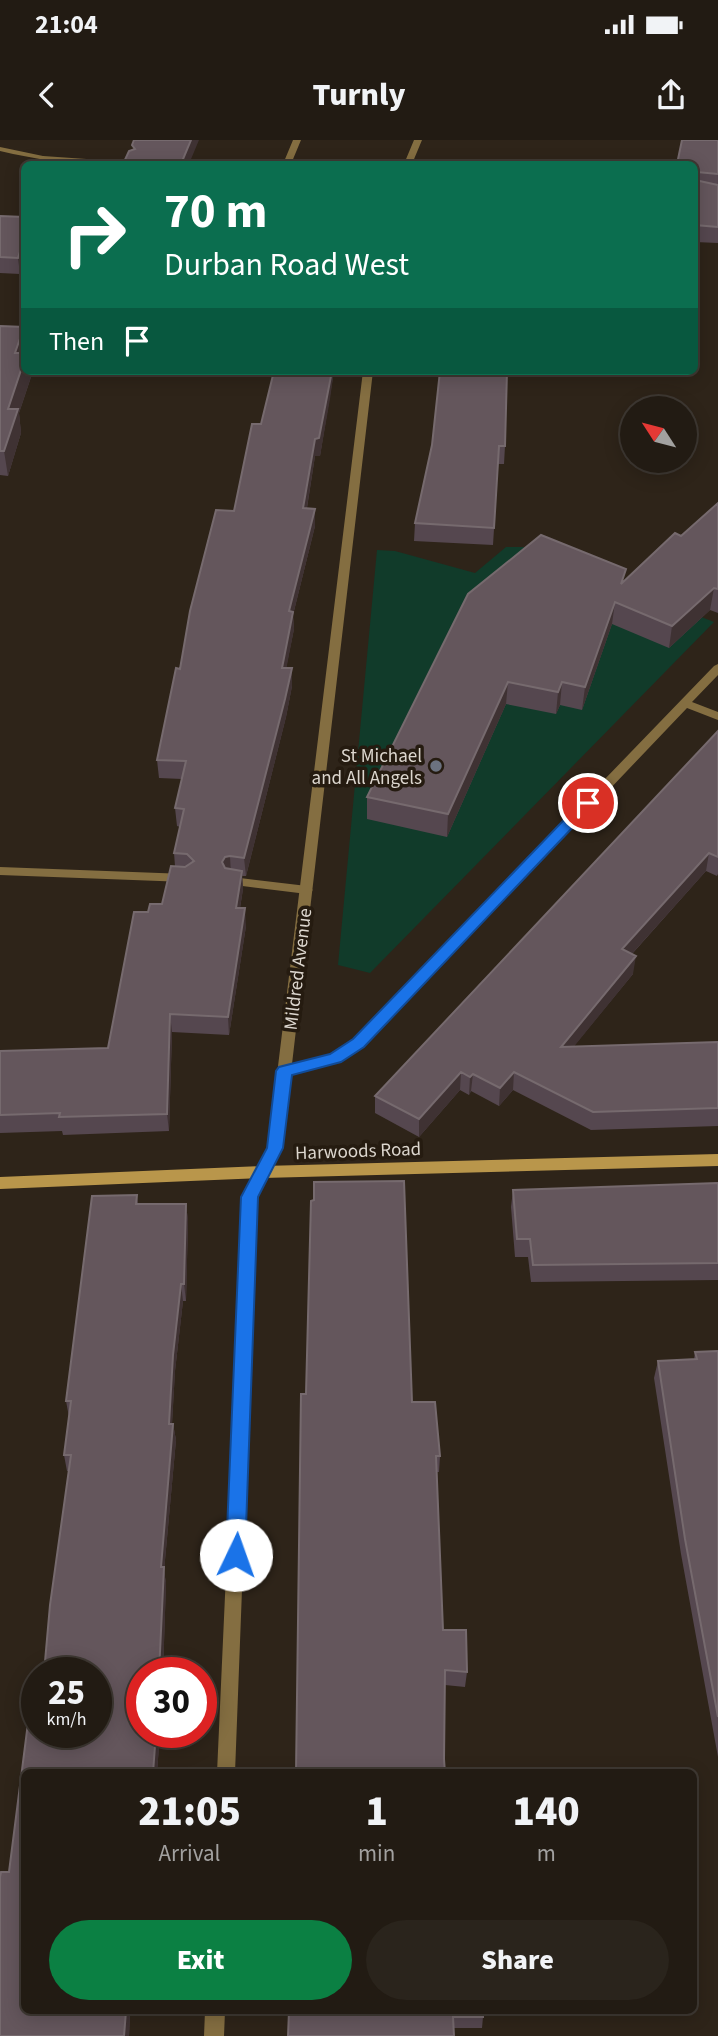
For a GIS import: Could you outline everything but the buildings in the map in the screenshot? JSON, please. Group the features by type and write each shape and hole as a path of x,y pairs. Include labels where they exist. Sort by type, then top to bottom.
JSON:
{"street":[{"path":"288,161 297,140"},
{"path":"409,161 418,140"},
{"path":"0,149 43,158 86,161"},
{"name":"Mildred Avenue","path":"226,1769 250,1197 275,1148 368,375"},
{"path":"284,1071 335,1058 359,1043 718,668"},
{"path":"685,703 718,716"},
{"path":"0,871 187,878"},
{"path":"232,881 307,890"},
{"name":"Harwoods Road","path":"0,1183 264,1172 718,1160"},
{"path":"214,2036 215,2014"}],"green space":[{"path":"506,547 523,547 714,622 370,973 338,965 377,550 395,551 475,573"}],"place":[{"name":"St Michael and All Angels","path":"436,766"}],"route":[{"path":"236,1555 250,1197 275,1148 284,1071 335,1058 359,1043 588,803"}]}
